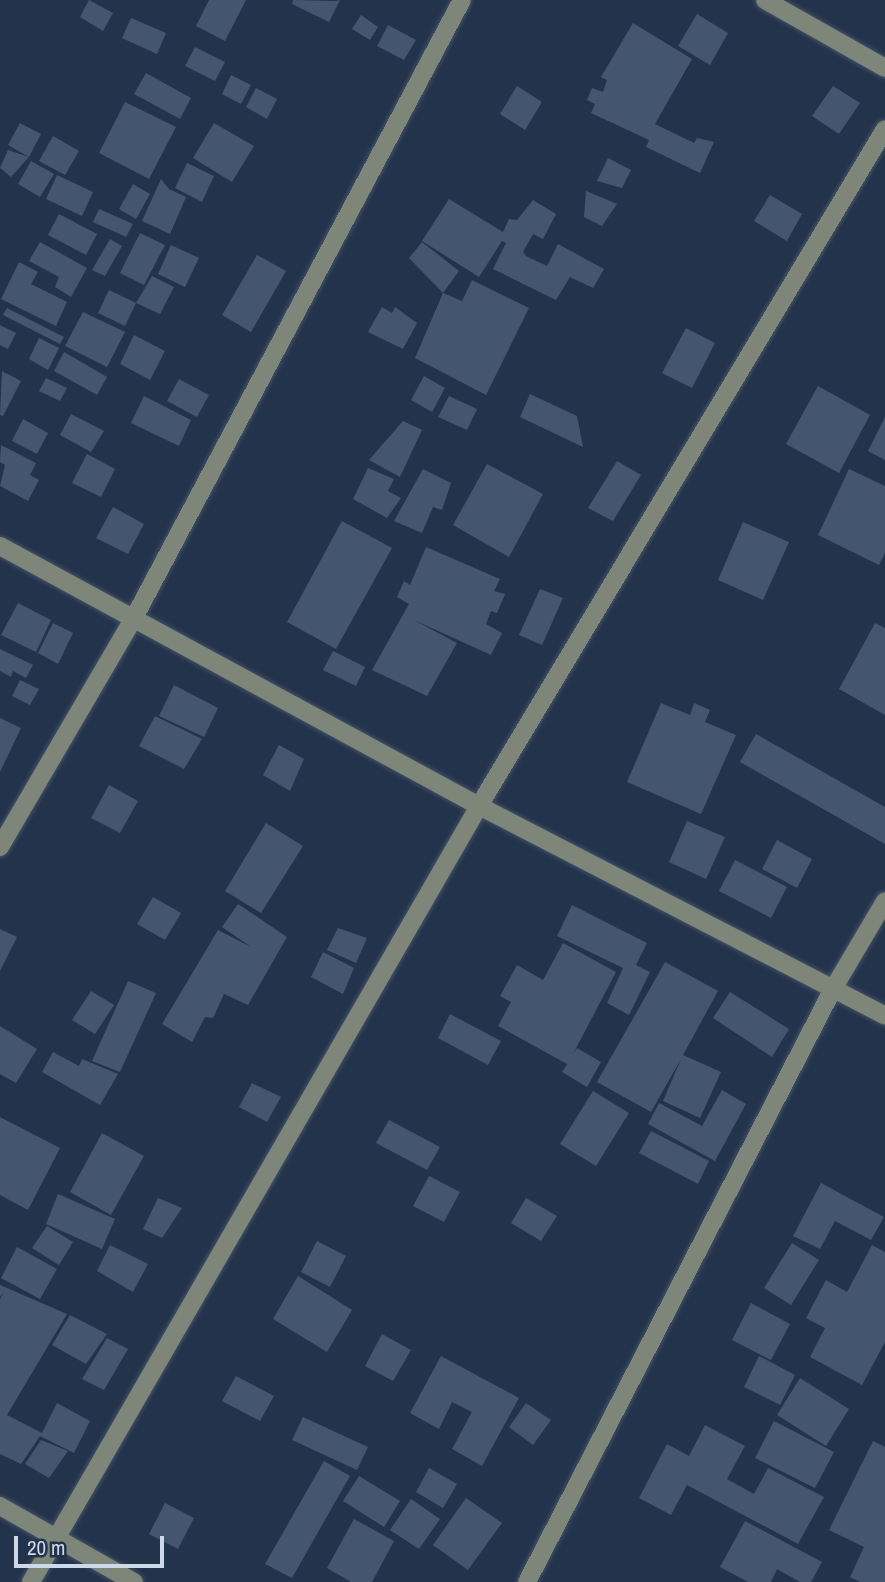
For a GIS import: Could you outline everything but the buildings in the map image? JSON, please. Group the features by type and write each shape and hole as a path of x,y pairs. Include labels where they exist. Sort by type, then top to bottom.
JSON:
{"street":[{"path":"0,847 135,616 462,0"},
{"path":"765,0 885,68"},
{"path":"31,1582 479,806 885,129"},
{"path":"0,546 135,616 479,806 885,1016"},
{"path":"527,1582 833,989 885,901"},
{"path":"0,1506 134,1582"}]}
